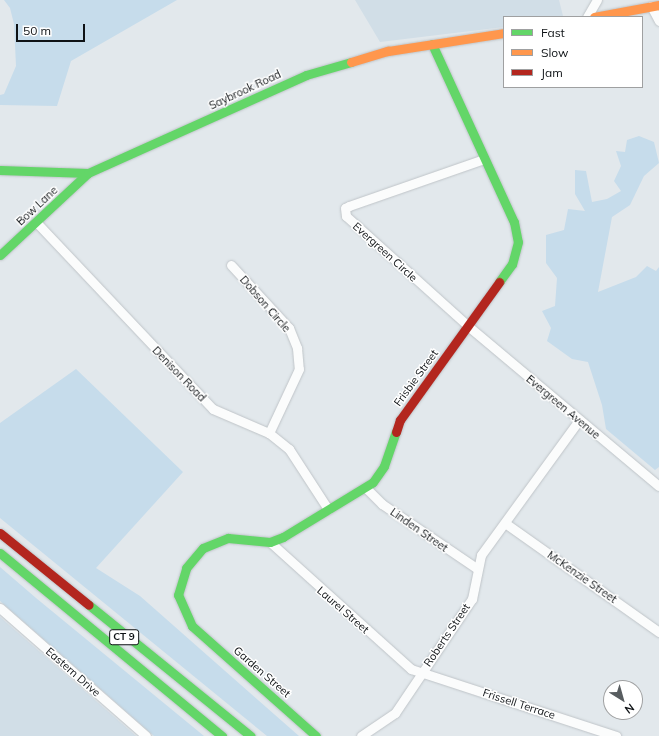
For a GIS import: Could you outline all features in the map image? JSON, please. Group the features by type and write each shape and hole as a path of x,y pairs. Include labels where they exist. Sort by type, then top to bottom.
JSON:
{"main road":[{"path":"599,16 655,5"},
{"name":"Saybrook Road","path":"0,170 88,173 306,75 352,59 432,44 503,33"},
{"name":"Frisbie Street","path":"270,542 366,488 384,466 400,420 468,326 517,253 514,222 432,44"},
{"name":"Bow Lane","path":"0,255 37,223 88,173"},
{"name":"CT 9","path":"0,534 251,736"},
{"name":"Garden Street","path":"270,542 228,538 203,548 194,556 186,568 178,595 185,618 192,626 316,736"},
{"name":"CT 9","path":"0,553 222,736"}],"street":[{"path":"588,16 597,0"},
{"path":"655,5 659,21"},
{"name":"Evergreen Circle","path":"468,326 352,223 345,211 484,159"},
{"name":"Denison Road","path":"37,223 213,409 268,433 299,460 328,509"},
{"name":"Dobson Circle","path":"231,265 289,328 297,348 299,369 268,433"},
{"name":"Evergreen Avenue","path":"468,326 659,486"},
{"name":"Roberts Street","path":"361,736 395,714 421,673 472,599 476,568 481,555 579,420"},
{"name":"Linden Street","path":"366,488 382,504 476,568"},
{"name":"McKenzie Street","path":"505,523 659,632"},
{"name":"Laurel Street","path":"270,542 411,669 421,673"},
{"name":"Eastern Drive","path":"0,608 146,736"},
{"name":"Frissell Terrace","path":"421,673 616,736"}],"shaded area":[{"path":"4,0 177,0 71,61 57,106 0,105 0,95 4,94 16,66 14,24 10,8"},
{"path":"355,0 559,0 563,16 503,16 503,27 380,42"},
{"path":"639,136 654,142 659,163 644,176 630,205 612,217 598,292 636,277 647,266 656,271 659,267 659,467 655,470 606,429 602,405 588,362 572,359 547,341 551,328 542,311 555,306 557,278 546,263 546,235 564,230 568,209 585,211 575,194 575,170 586,171 592,202 607,199 621,191 614,181 621,166 616,151 625,152 627,140"},
{"path":"76,369 183,472 96,568 140,596 299,736 267,736 0,518 0,423"},
{"path":"0,567 204,736 154,736 0,601"},
{"path":"0,617 136,736 0,736"}],"traffic: fast":[{"path":"432,44 514,222 518,242 512,264 499,282"},
{"path":"0,255 88,173 306,75 351,62"},
{"path":"0,170 88,173"},
{"path":"316,736 192,626 178,595 186,568 203,548 228,538 270,542 283,537 373,482 384,466 396,432"},
{"path":"0,553 222,736"},
{"path":"89,605 251,736"}],"traffic: slow":[{"path":"599,16 659,5"},
{"path":"351,62 388,51 503,33"}],"traffic: jam":[{"path":"396,432 400,420 499,282"},
{"path":"0,533 89,605"}]}
